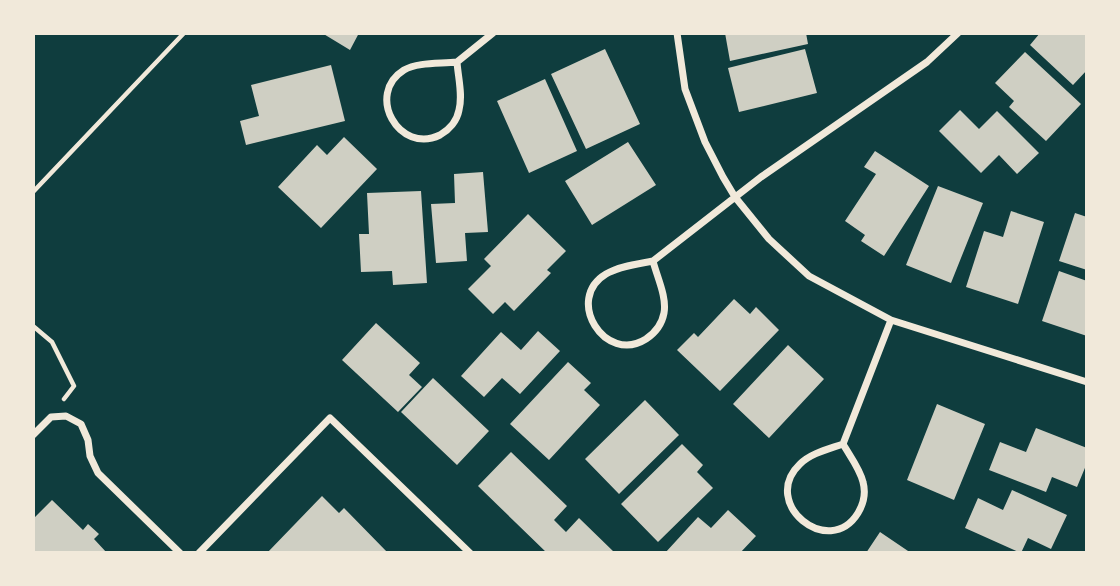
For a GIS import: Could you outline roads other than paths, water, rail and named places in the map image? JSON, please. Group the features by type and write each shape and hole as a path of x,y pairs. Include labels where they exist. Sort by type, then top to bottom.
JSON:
{"street":[{"path":"457,62 460,110 455,121 437,136 425,139 402,132 393,123 386,100 395,77 416,65 457,62 493,33"},
{"path":"677,33 685,89 705,142 735,197 769,239 809,276 891,320 1087,382"},
{"path":"653,261 664,300 660,326 640,342 627,345 603,337 590,317 588,304 590,292 596,282 617,269 653,261 735,197 927,62 958,33"},
{"path":"844,444 811,456 800,463 792,474 788,486 793,512 802,522 813,528 837,529 857,515 863,504 863,480 844,444 891,320"},
{"path":"33,435 51,417 66,416 82,424 90,456 99,474 180,553"},
{"path":"199,553 330,418 470,553"}]}
